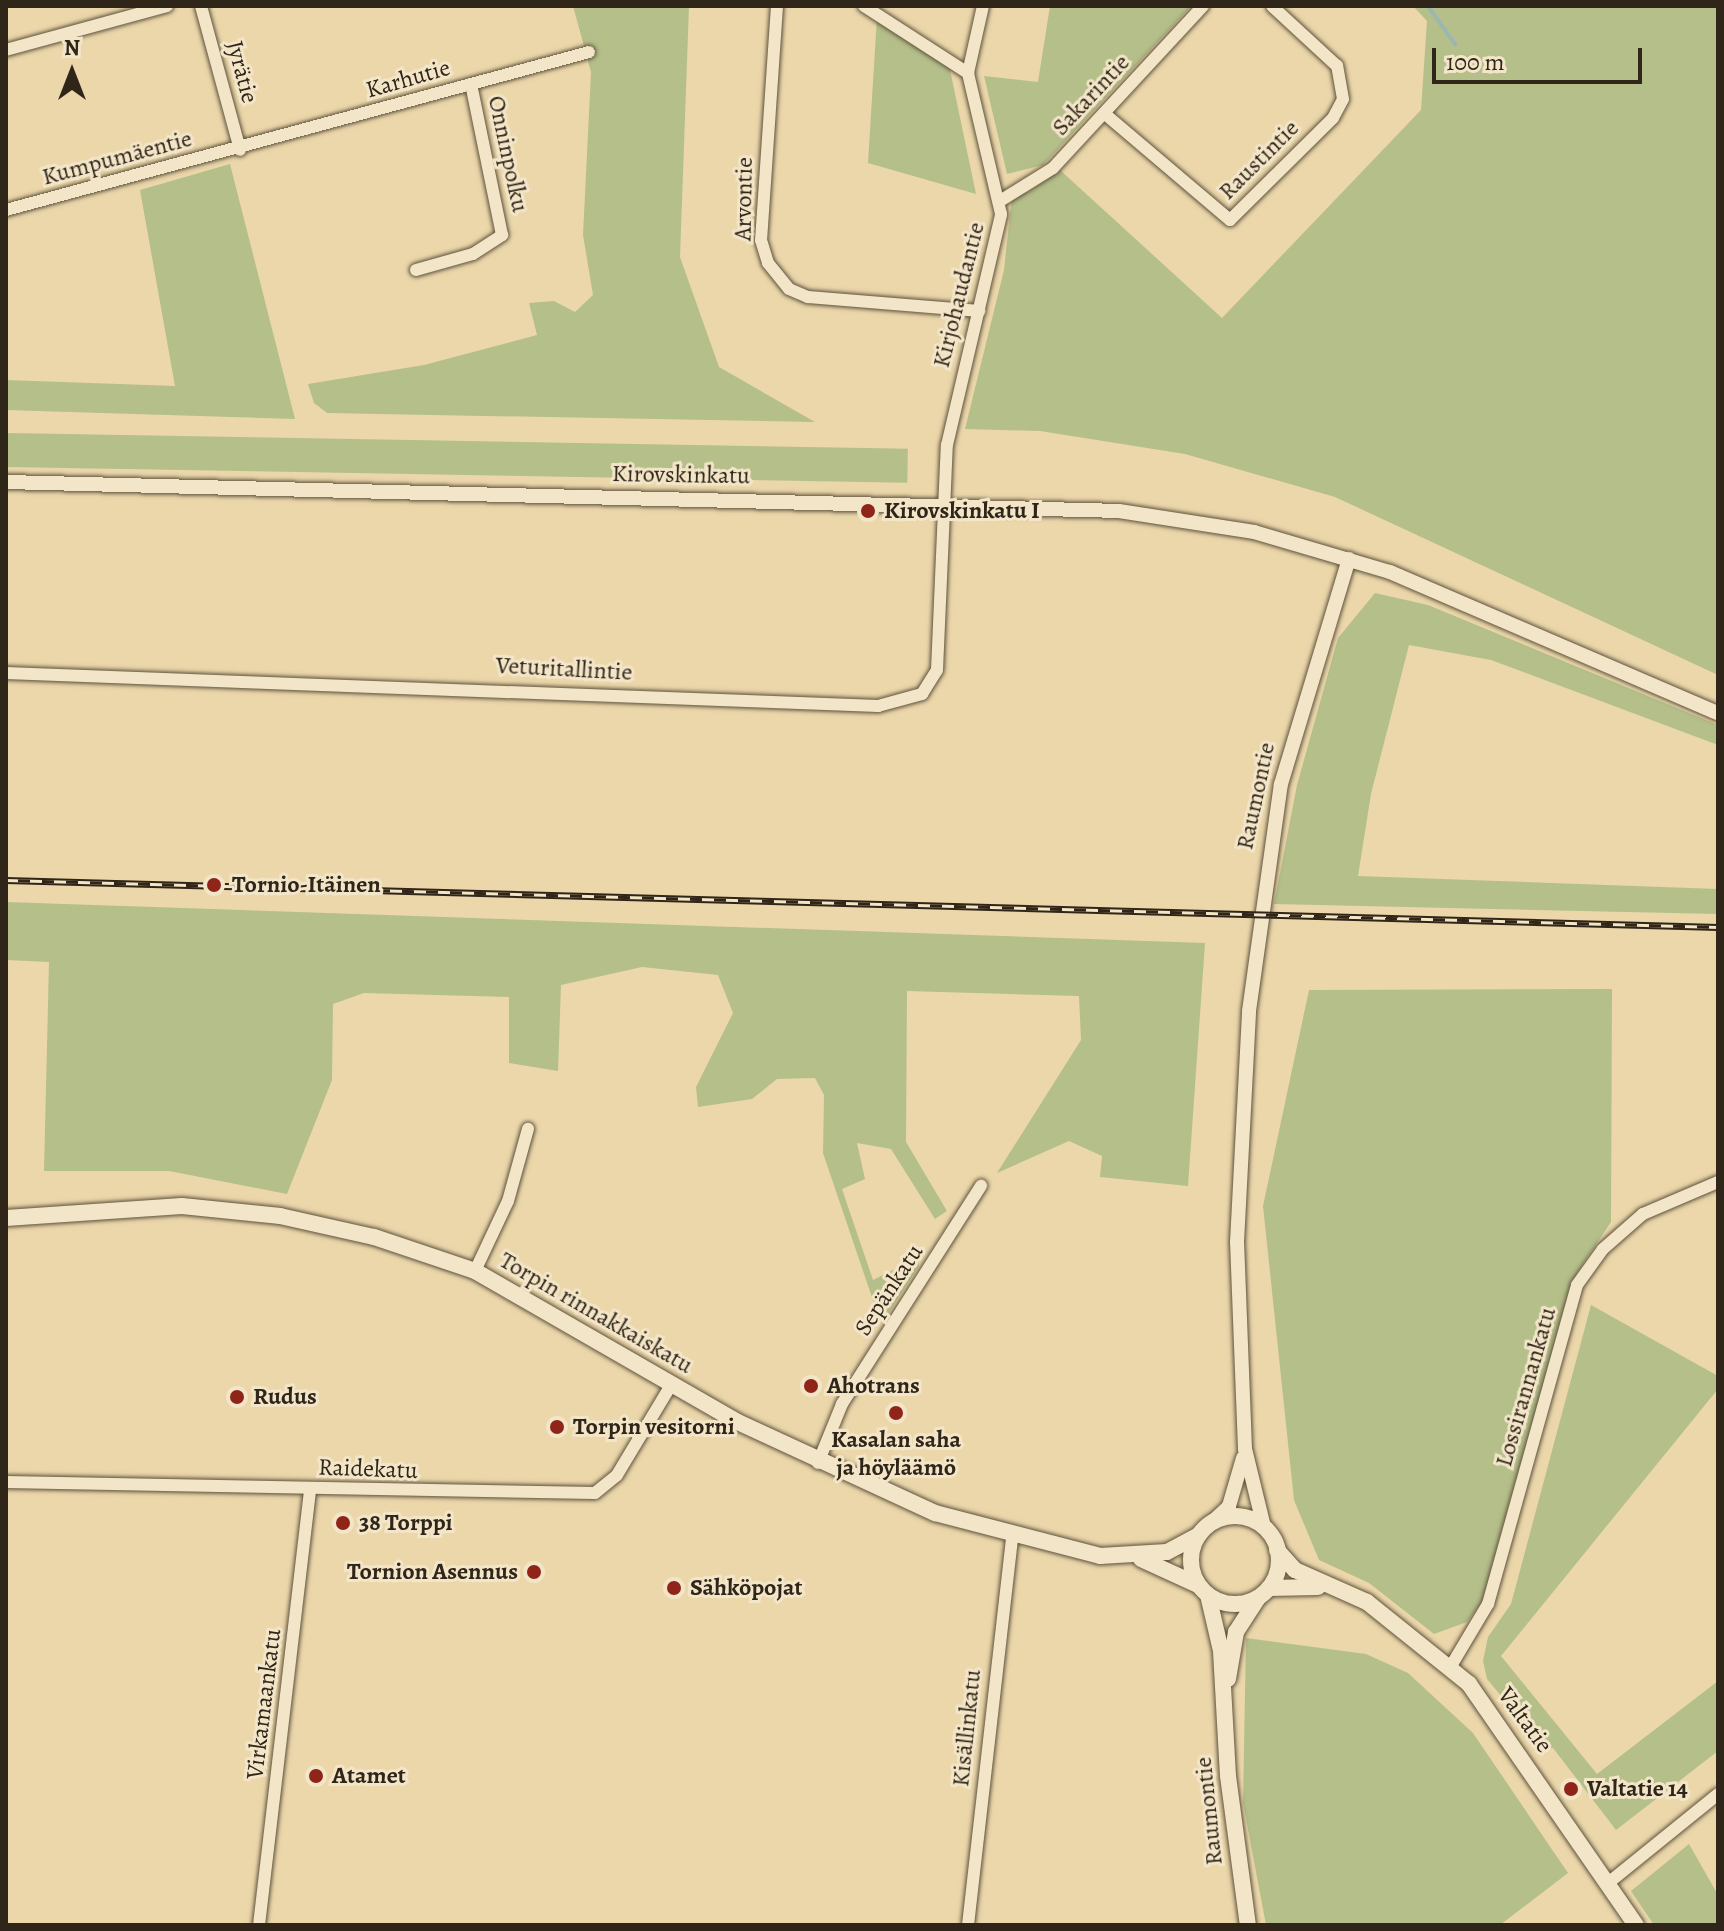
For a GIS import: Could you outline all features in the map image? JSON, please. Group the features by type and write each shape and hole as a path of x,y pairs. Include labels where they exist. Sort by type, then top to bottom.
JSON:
{"main road":[{"name":"Torpin rinnakkaiskatu","path":"6,1218 131,1206 243,1210 374,1237 475,1271 671,1385 818,1463 935,1513 1012,1536 1139,1558 1203,1590"},
{"path":"1237,1517 1264,1527 1277,1550 1264,1592 1233,1604 1203,1590 1191,1560 1205,1529 1237,1517"},
{"name":"Torpin rinnakkaiskatu","path":"1139,1558 1184,1546 1205,1529"},
{"name":"Valtatie","path":"1277,1550 1295,1570 1367,1602 1451,1666 1532,1769 1636,1925"},
{"name":"Valtatie","path":"1264,1592 1332,1588"},
{"name":"Raumontie","path":"1203,1590 1225,1692 1228,1776 1248,1925"},
{"name":"Raumontie","path":"1225,1692 1236,1632 1264,1592"}],"street":[{"path":"6,50 167,6"},
{"name":"Jyrätie","path":"201,6 240,150"},
{"name":"Arvontie","path":"777,6 761,240 768,263 789,289 808,297 979,311"},
{"path":"864,6 968,73"},
{"name":"Kirjohaudantie","path":"940,503 952,415 998,240 1000,201 968,73 983,6"},
{"name":"Sakarintie","path":"1000,201 1053,168 1203,6"},
{"name":"Raustintie","path":"1105,114 1230,220 1333,118 1343,99 1337,66 1272,6"},
{"name":"Karhutie","path":"240,150 589,52"},
{"name":"Onninpolku","path":"416,270 473,254 502,235 471,84"},
{"name":"Kumpumäentie","path":"6,210 240,150"},
{"name":"Kirovskinkatu","path":"6,482 940,503 1119,511 1254,532 1349,559"},
{"name":"Veturitallintie","path":"6,673 901,703 922,694 937,670 940,503"},
{"path":"1349,559 1718,713"},
{"name":"Raumontie","path":"1264,1527 1245,1449 1240,1120 1259,909 1281,784 1349,559"},
{"path":"475,1271 508,1201 528,1129"},
{"name":"Lossirannankatu","path":"1451,1666 1488,1604 1577,1285 1603,1249 1643,1214 1718,1182"},
{"name":"Sepänkatu","path":"818,1463 842,1404 981,1186"},
{"name":"Raidekatu","path":"6,1482 595,1493 617,1475 671,1385"},
{"name":"Raumontie","path":"1205,1529 1229,1506 1245,1449"},
{"name":"Virkamaankatu","path":"259,1925 310,1489"},
{"name":"Kisällinkatu","path":"968,1925 1012,1536"},
{"path":"1607,1884 1718,1794"}],"green space":[{"path":"573,6 689,6 680,257 719,367 815,422 327,413 314,403 308,384 424,365 537,335 529,303 554,301 575,312 593,295 583,235 591,72"},
{"path":"1050,6 1191,6 1043,165 1007,174 984,76 1038,82"},
{"path":"1413,6 1718,6 1718,675 1335,497 1185,454 1040,431 965,429 1004,270 1012,195 1028,192 1060,170 1222,318 1421,110 1427,21"},
{"path":"877,17 949,65 976,194 868,163"},
{"path":"230,164 295,419 6,410 6,380 175,386 140,190"},
{"path":"6,433 908,449 907,483 6,467"},
{"path":"1375,593 1428,605 1718,725 1718,745 1491,660 1409,645 1371,794 1358,876 1718,889 1718,914 1274,904 1297,785 1338,638"},
{"path":"6,902 1205,943 1188,1186 1100,1177 1102,1156 1069,1141 997,1173 1081,1040 1079,996 907,991 906,1142 947,1211 935,1219 891,1149 857,1143 865,1179 842,1189 873,1280 917,1258 919,1266 886,1317 879,1318 823,1153 824,1095 815,1078 777,1079 752,1099 698,1107 696,1087 733,1013 718,975 642,967 561,985 558,1071 509,1063 509,997 364,993 333,1004 332,1080 287,1194 169,1171 44,1171 49,962 6,960"},
{"path":"1612,989 1611,1222 1577,1273 1488,1594 1467,1622 1434,1634 1369,1583 1319,1560 1294,1500 1263,1206 1309,990"},
{"path":"1591,1305 1718,1376 1718,1389 1501,1656 1597,1774 1718,1681 1718,1751 1616,1830 1553,1748 1545,1749 1487,1679 1483,1661 1488,1637 1511,1604"},
{"path":"1246,1638 1366,1654 1408,1673 1473,1733 1568,1873 1500,1925 1266,1925 1243,1803"},
{"path":"1689,1844 1718,1895 1718,1925 1654,1925 1631,1891"}],"waterway":[{"path":"1428,6 1455,44"}],"railway":[{"path":"6,880 1718,927"}],"place":[{"name":"Kirovskinkatu I","path":"868,511"},
{"name":"Tornio-Itäinen","path":"214,885"},
{"name":"Ahotrans","path":"811,1386"},
{"name":"Rudus","path":"237,1397"},
{"name":"Kasalan saha ja höyläämö","path":"896,1413"},
{"name":"Torpin vesitorni","path":"557,1427"},
{"name":"38 Torppi","path":"343,1523"},
{"name":"Tornion Asennus","path":"534,1572"},
{"name":"Sähköpojat","path":"674,1588"},
{"name":"Atamet","path":"316,1776"},
{"name":"Valtatie 14","path":"1571,1789"}]}
